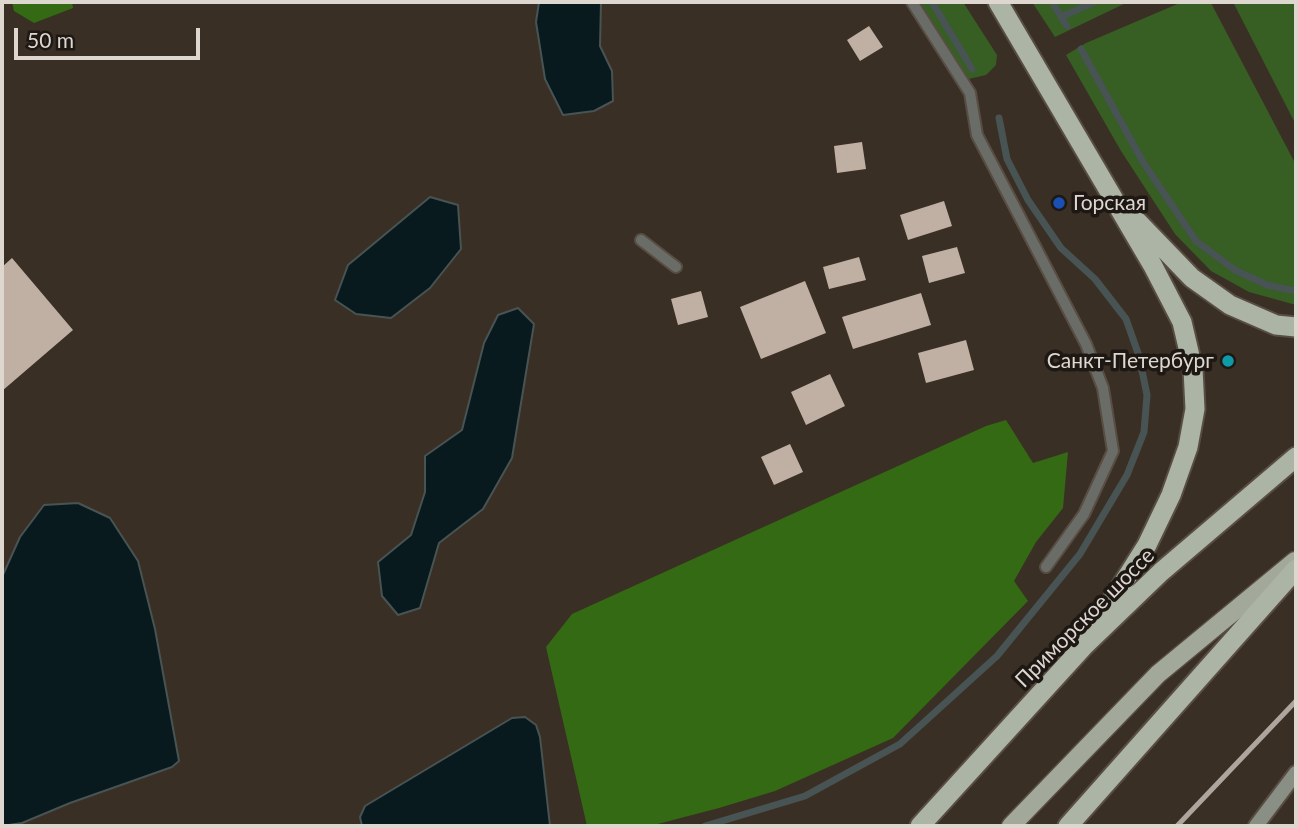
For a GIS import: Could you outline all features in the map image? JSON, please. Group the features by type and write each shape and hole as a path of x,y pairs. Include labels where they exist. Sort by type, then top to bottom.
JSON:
{"highway":[{"path":"998,2 1117,200 1182,322 1193,369 1195,409 1188,447 1171,495 1136,563 1083,647"},
{"path":"1117,200 1192,278 1230,305 1276,325 1296,327"},
{"name":"Приморское шоссе","path":"920,826 1083,647 1161,572 1296,457"},
{"path":"1068,826 1296,569"}],"main road":[{"path":"1011,826 1158,674 1296,560"},
{"path":"1256,826 1296,774"}],"lane":[{"path":"912,2 970,93 977,135 1086,344 1103,388 1113,451 1084,514 1046,567"},
{"path":"641,240 676,267"}],"green space":[{"path":"12,2 72,2 73,8 34,23 14,11"},
{"path":"917,2 963,2 997,55 996,65 986,75 964,80"},
{"path":"1032,2 1128,2 1055,37"},
{"path":"1182,2 1211,3 1296,165 1296,305 1249,292 1211,271 1175,234 1121,151 1066,55 1086,43"},
{"path":"1233,2 1296,2 1296,125"},
{"path":"1006,420 1033,463 1068,452 1063,508 1036,542 1014,581 1028,601 893,738 775,791 719,808 650,826 587,826 546,647 572,614 986,426"}],"shaded area":[{"path":"539,2 601,2 600,46 612,71 613,101 594,111 563,115 545,79 536,22"},
{"path":"430,197 458,205 461,249 430,288 391,318 356,314 335,300 348,265"},
{"path":"518,308 534,324 512,458 483,509 439,543 420,608 398,615 382,596 378,562 411,535 425,492 425,456 462,430 484,343 498,315"},
{"path":"78,503 110,518 138,561 155,629 179,761 172,767 22,823 2,826 2,577 20,537 44,505"},
{"path":"525,717 536,725 540,737 550,826 362,826 360,817 365,806 512,718"}],"building":[{"path":"869,26 883,47 860,61 847,40"},
{"path":"862,142 866,169 837,173 834,146"},
{"path":"944,201 952,226 908,240 900,215"},
{"path":"957,247 965,273 929,283 922,256"},
{"path":"859,257 866,280 829,289 823,267"},
{"path":"12,258 73,330 2,391 2,267"},
{"path":"805,281 826,333 761,359 740,307"},
{"path":"701,291 708,317 678,325 671,299"},
{"path":"921,293 931,325 853,349 842,317"},
{"path":"966,340 974,370 926,383 918,353"},
{"path":"830,374 845,406 806,425 791,392"},
{"path":"790,444 803,472 774,485 761,457"}],"waterway":[{"path":"932,2 972,69"},
{"path":"1052,2 1067,26"},
{"path":"1061,17 1094,2"},
{"path":"1081,49 1143,162 1196,241 1235,270 1267,285 1296,291"},
{"path":"705,826 805,796 900,744 997,656 1080,554 1127,475 1144,432 1147,395 1139,356 1126,319 1095,279 1061,248 1028,200 1007,159 999,118"}],"railway":[{"path":"1177,826 1296,701"}],"place":[{"name":"Горская","path":"1059,203"},
{"name":"Санкт-Петербург","path":"1228,361"}]}
